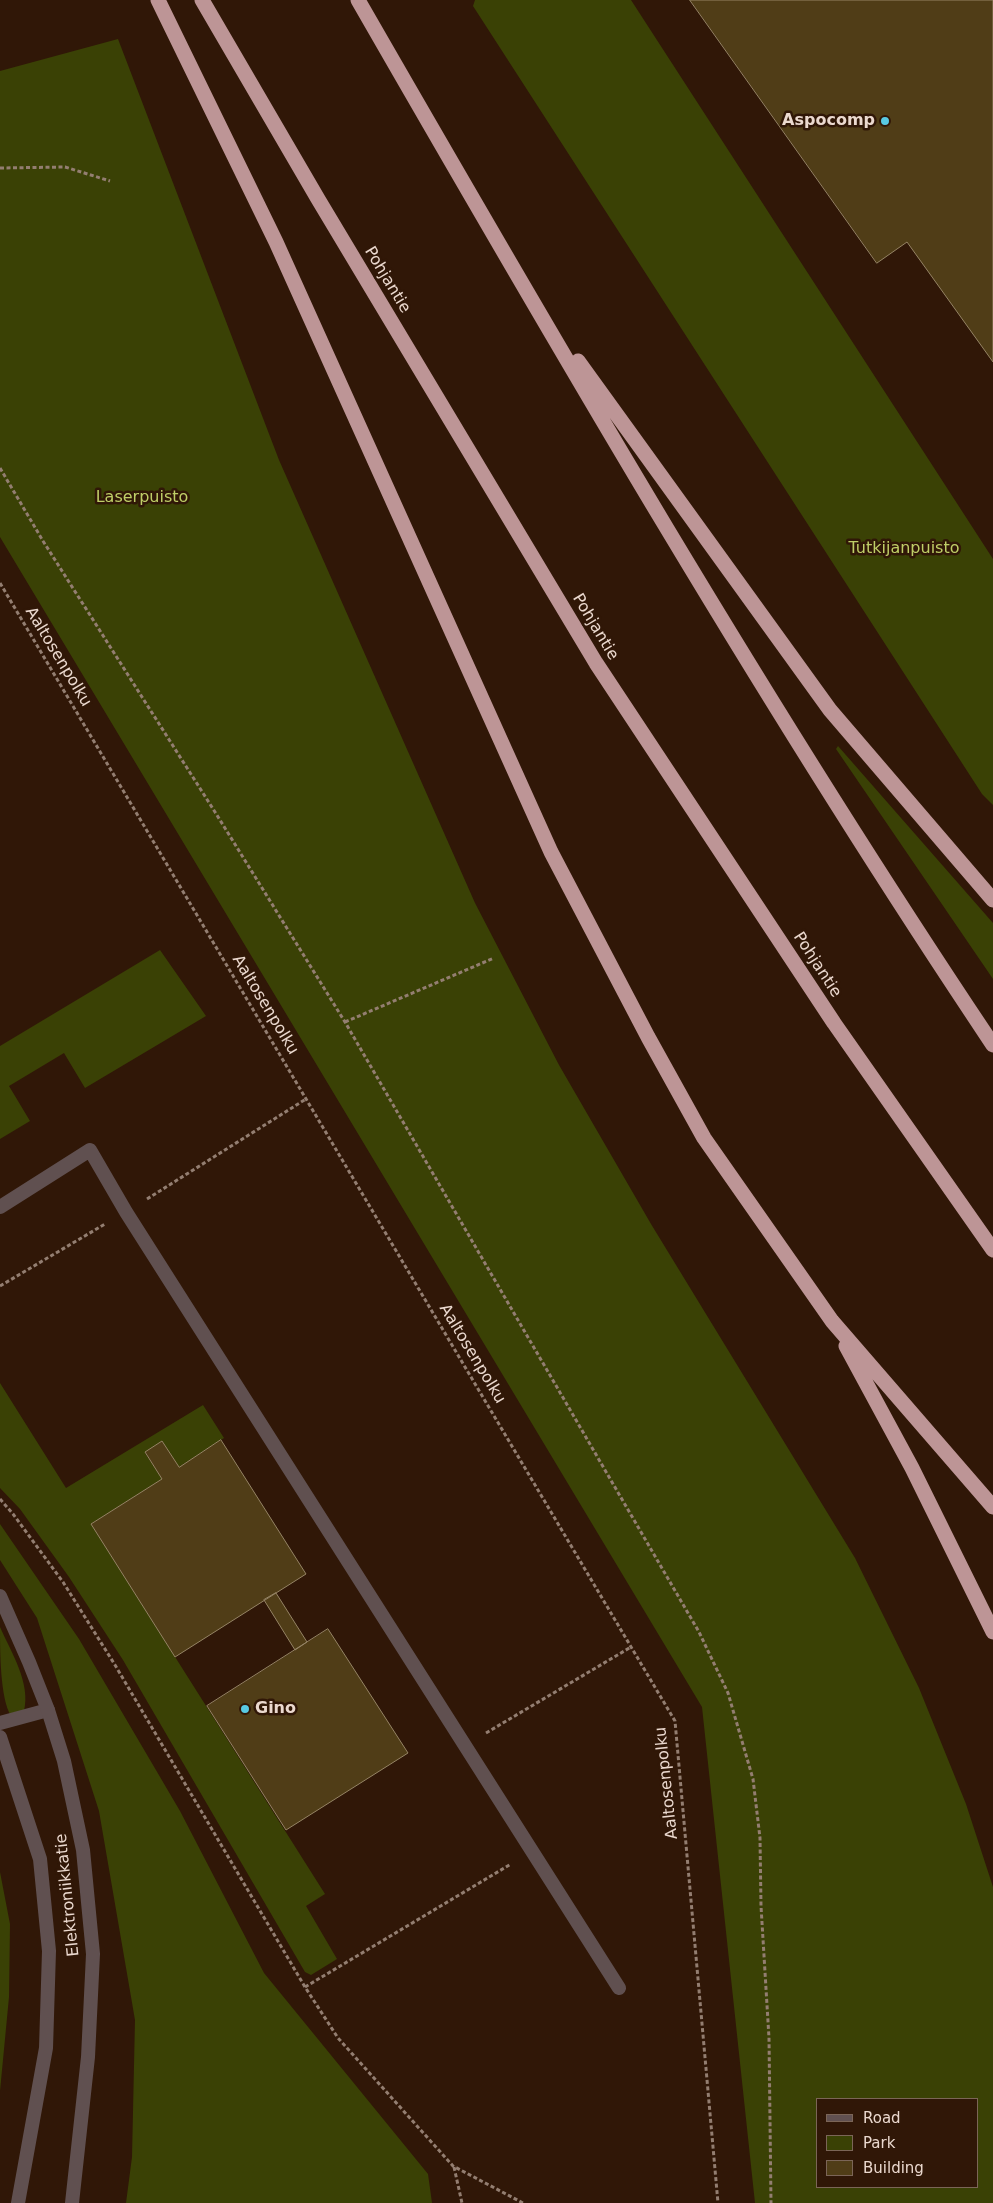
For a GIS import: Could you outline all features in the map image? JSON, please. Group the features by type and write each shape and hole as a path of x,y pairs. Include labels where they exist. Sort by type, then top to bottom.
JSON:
{"highway":[{"path":"158,0 276,242 550,852 704,1138 832,1321 993,1507"},
{"name":"Pohjantie","path":"202,0 318,199 596,663 829,1015 993,1250"},
{"path":"358,0 516,275 706,594 928,948 993,1045"},
{"path":"516,275 735,581 830,710 993,900"},
{"path":"832,1321 912,1468 993,1632"}],"street":[{"path":"0,1207 90,1150 126,1212 619,1988"},
{"name":"Elektroniikkatie","path":"0,1596 30,1662 48,1710 64,1761 83,1850 93,1954 88,2057 72,2203"},
{"path":"0,1723 48,1710"},
{"name":"Elektroniikkatie","path":"0,1736 6,1768 40,1859 49,1951 46,2048 18,2203"}],"path":[{"path":"0,168 65,167 110,181"},
{"path":"0,468 43,541 215,812 345,1022 699,1632 728,1692 753,1780 760,1838 761,1906 769,2038 771,2203"},
{"name":"Aaltosenpolku","path":"0,583 675,1721 718,2203"},
{"path":"345,1022 494,958"},
{"path":"0,1286 126,1212 306,1099"},
{"path":"0,1499 14,1514 63,1582 305,1987 338,2038 453,2166 524,2203"},
{"path":"464,1746 632,1647"},
{"path":"305,1987 532,1852"},
{"path":"453,2166 462,2203"}],"green space":[{"name":"Tutkijanpuisto","path":"475,0 631,0 993,559 993,805 982,794 473,6"},
{"name":"Laserpuisto","path":"118,39 279,460 475,903 559,1065 651,1224 855,1558 919,1688 966,1804 993,1887 993,2203 755,2203 702,1707 0,537 0,71"},
{"path":"838,746 993,923 993,979 836,749"},
{"path":"160,950 206,1016 85,1088 64,1053 9,1086 30,1121 0,1139 0,1046"},
{"path":"0,1383 66,1488 203,1405 224,1438 179,1467 162,1441 145,1453 162,1479 91,1524 325,1894 306,1906 337,1959 311,1975 305,1972 123,1660 69,1577 20,1509 0,1488"},
{"path":"0,1524 79,1639 180,1811 264,1973 428,2174 432,2203 126,2203 132,2157 135,2020 99,1811 37,1618 0,1560"},
{"path":"0,1627 19,1668 25,1690 24,1711 11,1716 7,1708 3,1686"},
{"path":"0,1872 10,1924 9,1997 0,2091"}],"building":[{"name":"Aspocomp","path":"690,0 993,0 993,362 907,242 877,263"},
{"path":"221,1440 306,1574 175,1657 91,1524 162,1479 145,1452 162,1441 179,1467"},
{"path":"276,1593 307,1642 295,1650 264,1600"},
{"path":"328,1629 408,1753 286,1830 207,1706"}],"place":[{"name":"Aspocomp","path":"885,121"},
{"name":"Gino","path":"245,1709"}]}
